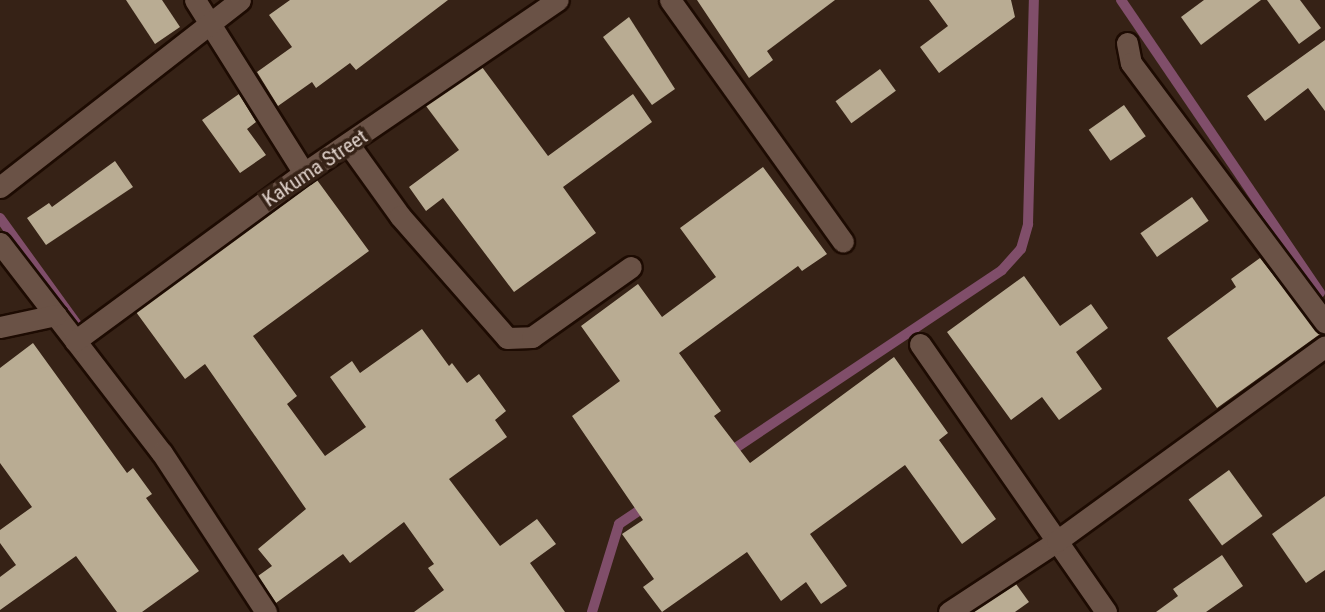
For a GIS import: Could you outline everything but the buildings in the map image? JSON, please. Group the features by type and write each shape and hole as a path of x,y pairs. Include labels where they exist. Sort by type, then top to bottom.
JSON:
{"street":[{"path":"195,0 304,173"},
{"path":"0,187 240,0"},
{"name":"Kakuma Street","path":"75,341 304,173 349,145 558,0"},
{"path":"670,0 843,242"},
{"path":"1127,43 1131,63 1325,322"},
{"path":"349,145 400,216 507,338 532,337 631,267"},
{"path":"0,243 162,453 257,609"},
{"path":"4,322 56,315"},
{"path":"920,344 1106,612"},
{"path":"949,612 1057,541 1325,346"}],"waterway":[{"path":"728,453 1002,270 1021,249 1028,224 1034,0"},
{"path":"1121,0 1320,293"},
{"path":"0,218 86,337"},
{"path":"592,612 619,524 647,505"}]}
